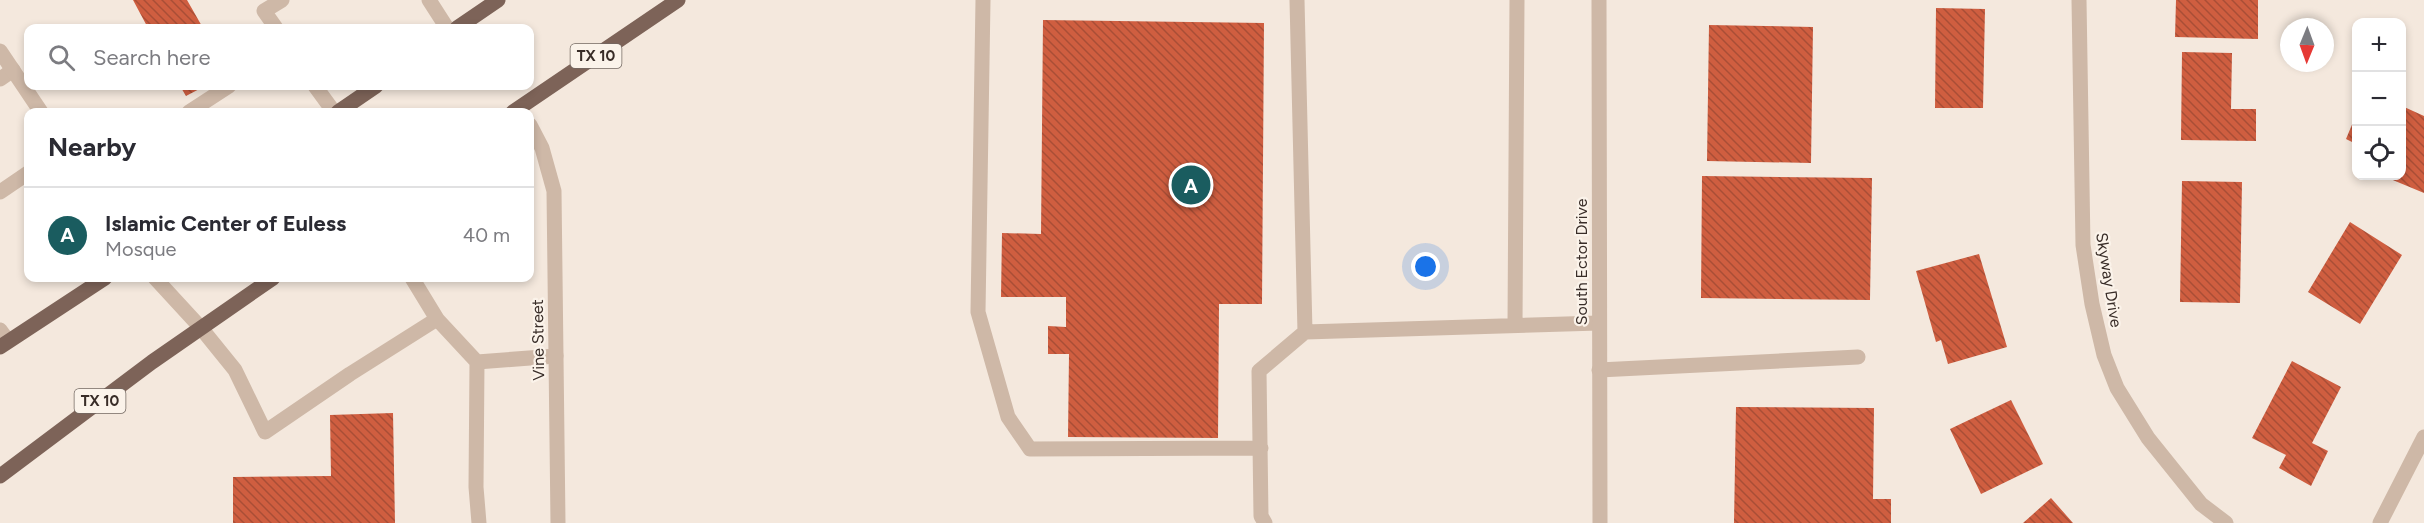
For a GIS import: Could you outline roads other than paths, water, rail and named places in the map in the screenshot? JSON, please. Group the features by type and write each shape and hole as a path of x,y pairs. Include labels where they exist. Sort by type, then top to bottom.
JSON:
{"main road":[{"path":"463,24 498,0"},
{"name":"TX 10","path":"523,108 678,0"},
{"path":"344,108 370,90"},
{"path":"3,339 98,282"},
{"name":"TX 10","path":"0,476 267,282"}],"street":[{"path":"273,24 264,11 282,0"},
{"path":"429,0 444,24"},
{"path":"983,0 978,312 1008,417 1030,449 1261,448"},
{"path":"1297,0 1305,332"},
{"path":"1515,325 1517,0"},
{"name":"South Ector Drive","path":"1599,0 1599,523"},
{"name":"Skyway Drive","path":"2079,0 2083,245 2092,304 2104,355 2116,387 2148,438 2201,504 2226,523"},
{"path":"0,51 24,86"},
{"path":"0,79 13,70"},
{"path":"26,90 38,108"},
{"path":"195,108 223,90"},
{"path":"318,90 331,108"},
{"name":"Vine Street","path":"534,133 542,148 554,190 558,523"},
{"path":"0,192 24,176"},
{"path":"159,282 201,328 235,370 265,432 350,374 437,320"},
{"path":"414,282 437,320 477,362 476,487 480,523"},
{"path":"1265,523 1262,516 1259,371 1305,332 1599,323"},
{"path":"477,362 556,356"},
{"path":"1599,370 1858,357"},
{"path":"2380,523 2424,437"}],"place":[{"name":"Islamic Center of Euless","path":"1191,185"}]}
